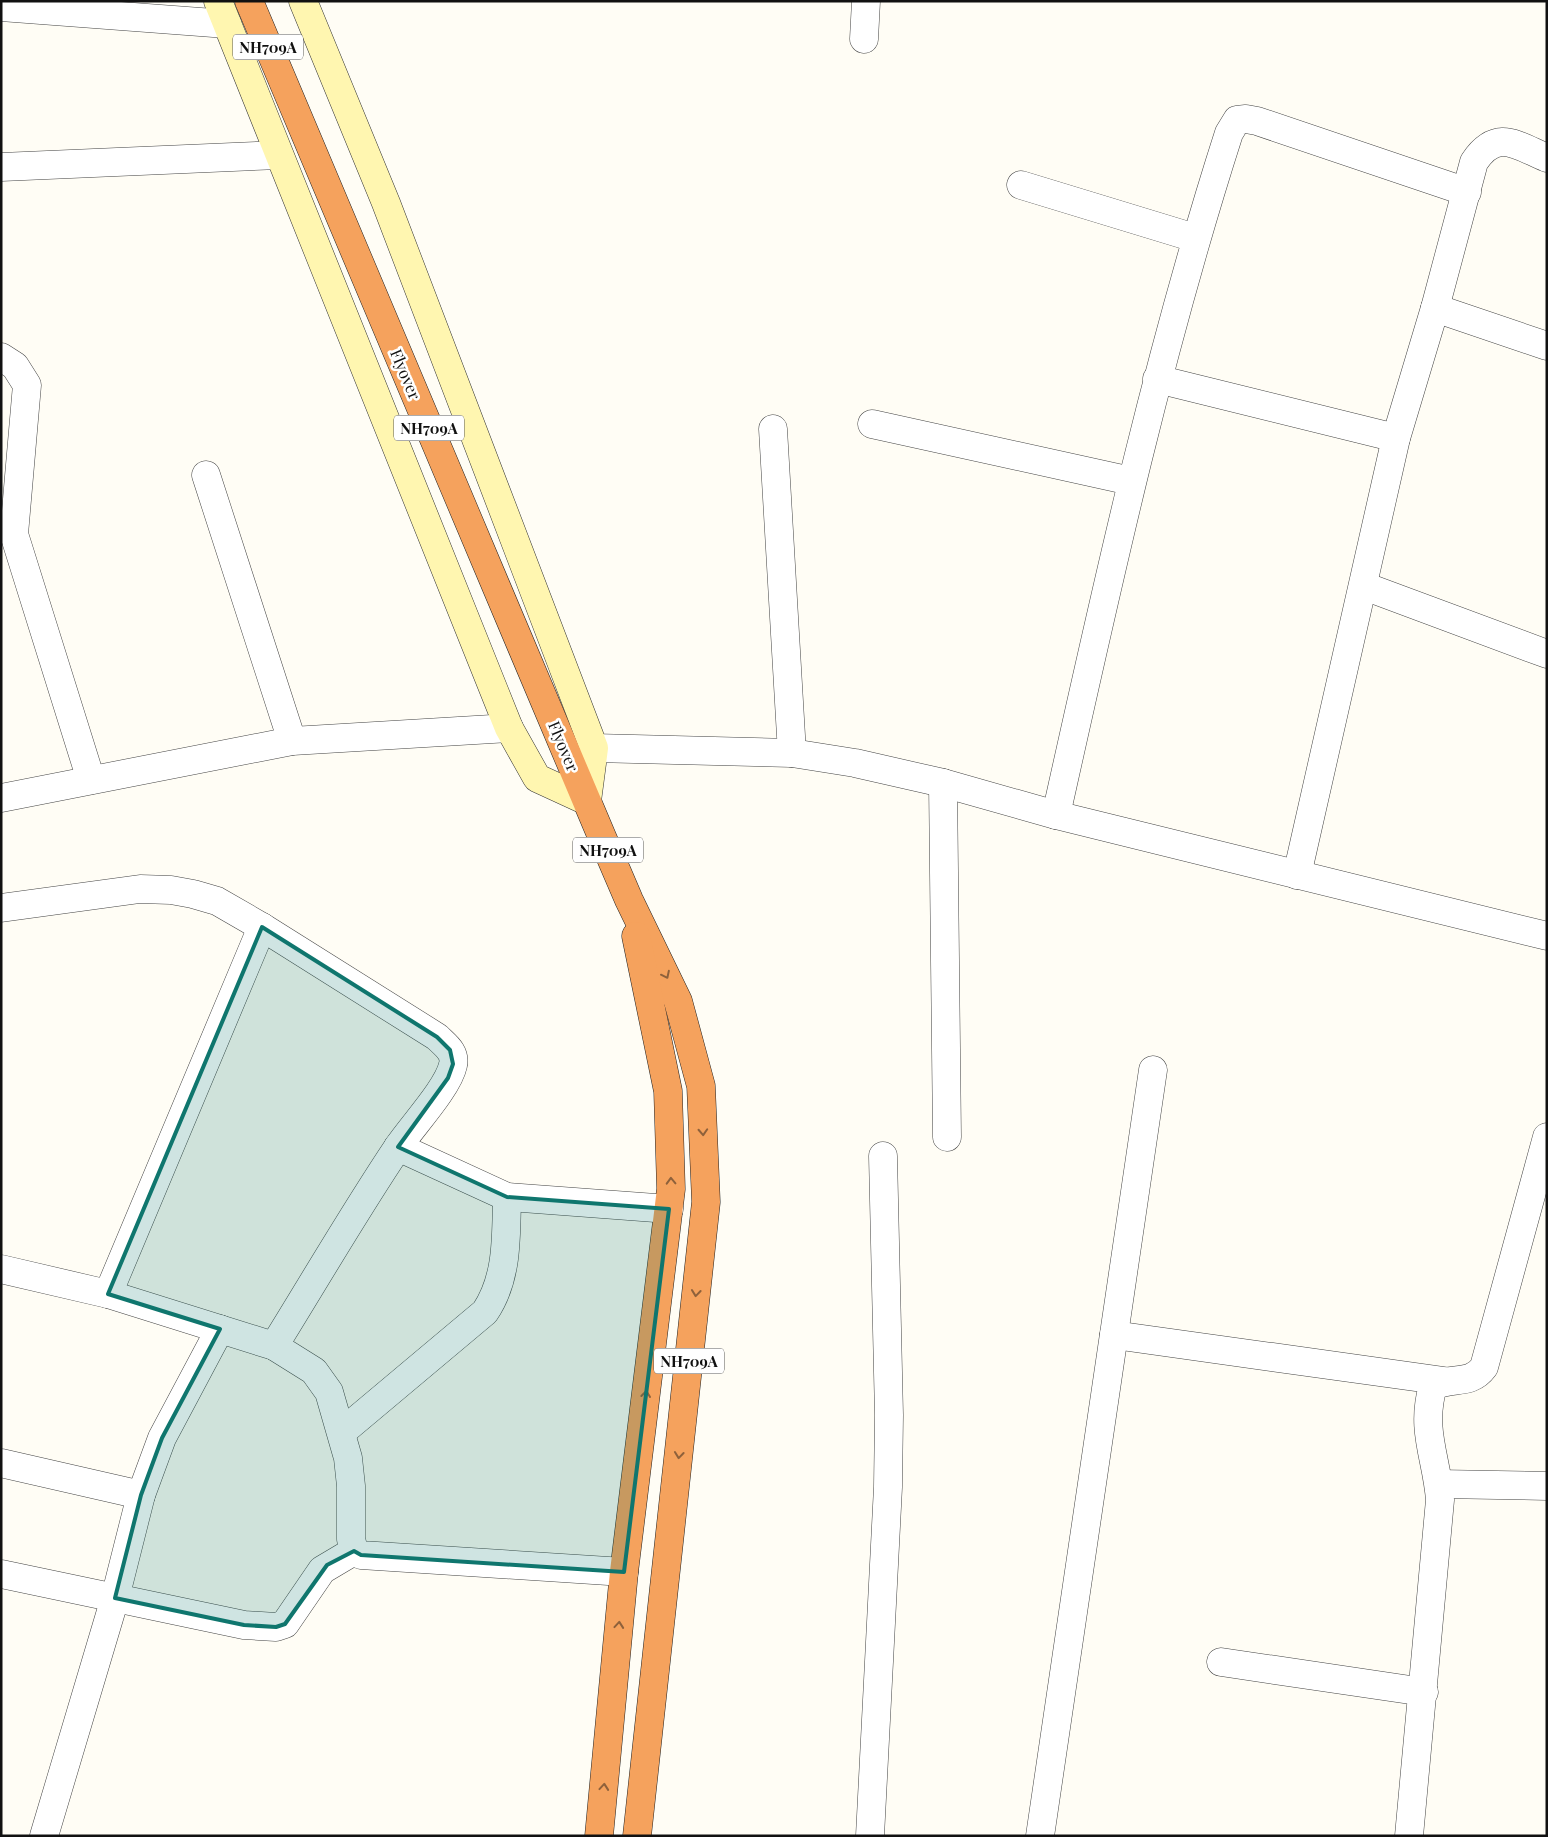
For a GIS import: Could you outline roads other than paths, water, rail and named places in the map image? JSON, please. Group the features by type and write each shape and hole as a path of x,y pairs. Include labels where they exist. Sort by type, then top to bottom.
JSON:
{"highway":[{"name":"Flyover","path":"249,1 587,801"},
{"name":"NH709A","path":"587,801 629,900 678,1001 701,1086 706,1202 637,1836"},
{"name":"NH709A","path":"599,1836 624,1572 671,1190 668,1091 650,1014 629,900"}],"street":[{"path":"1,7 223,13 509,728 537,778 587,801 594,748 386,203 303,1"},
{"path":"864,39 866,1"},
{"path":"1056,814 1131,481 1157,379 1195,238 1229,134 1237,120 1246,119 1467,192"},
{"path":"1297,875 1396,438 1435,308 1474,162 1483,149 1494,142 1512,143 1547,158"},
{"path":"1,167 279,155"},
{"path":"1021,185 1195,238"},
{"path":"1435,308 1547,346"},
{"path":"1,358 14,366 27,385 7,535 91,780"},
{"path":"1157,379 1396,438"},
{"path":"872,424 1131,481"},
{"path":"773,429 792,753"},
{"path":"206,475 292,741"},
{"path":"1364,586 1547,654"},
{"path":"1,798 292,741 509,728"},
{"path":"594,748 792,753 854,763 943,783 1056,814 1547,936"},
{"path":"943,783 947,1137"},
{"path":"1,908 140,889 171,890 217,901 262,927 437,1037 450,1050 453,1056 453,1064 448,1078 398,1147 274,1346"},
{"path":"108,1294 262,927"},
{"path":"1040,1836 1153,1070"},
{"path":"1114,1335 1444,1380 1470,1380 1478,1375 1484,1367 1547,1137"},
{"path":"398,1147 507,1197 669,1208"},
{"path":"870,1836 888,1478 889,1416 883,1156"},
{"path":"342,1432 485,1312 496,1297 502,1279 507,1197"},
{"path":"1,1269 108,1294 274,1346 314,1371 329,1392 342,1432 351,1486 351,1539 354,1551"},
{"path":"44,1836 115,1598 141,1495 162,1438 220,1329"},
{"path":"1408,1836 1424,1692 1440,1500 1427,1417 1433,1386 1444,1380"},
{"path":"1,1463 141,1495"},
{"path":"1439,1484 1547,1486"},
{"path":"354,1551 368,1557 624,1572"},
{"path":"1,1574 244,1625 276,1627 285,1624 322,1570 354,1551"},
{"path":"1221,1662 1424,1692"}]}
